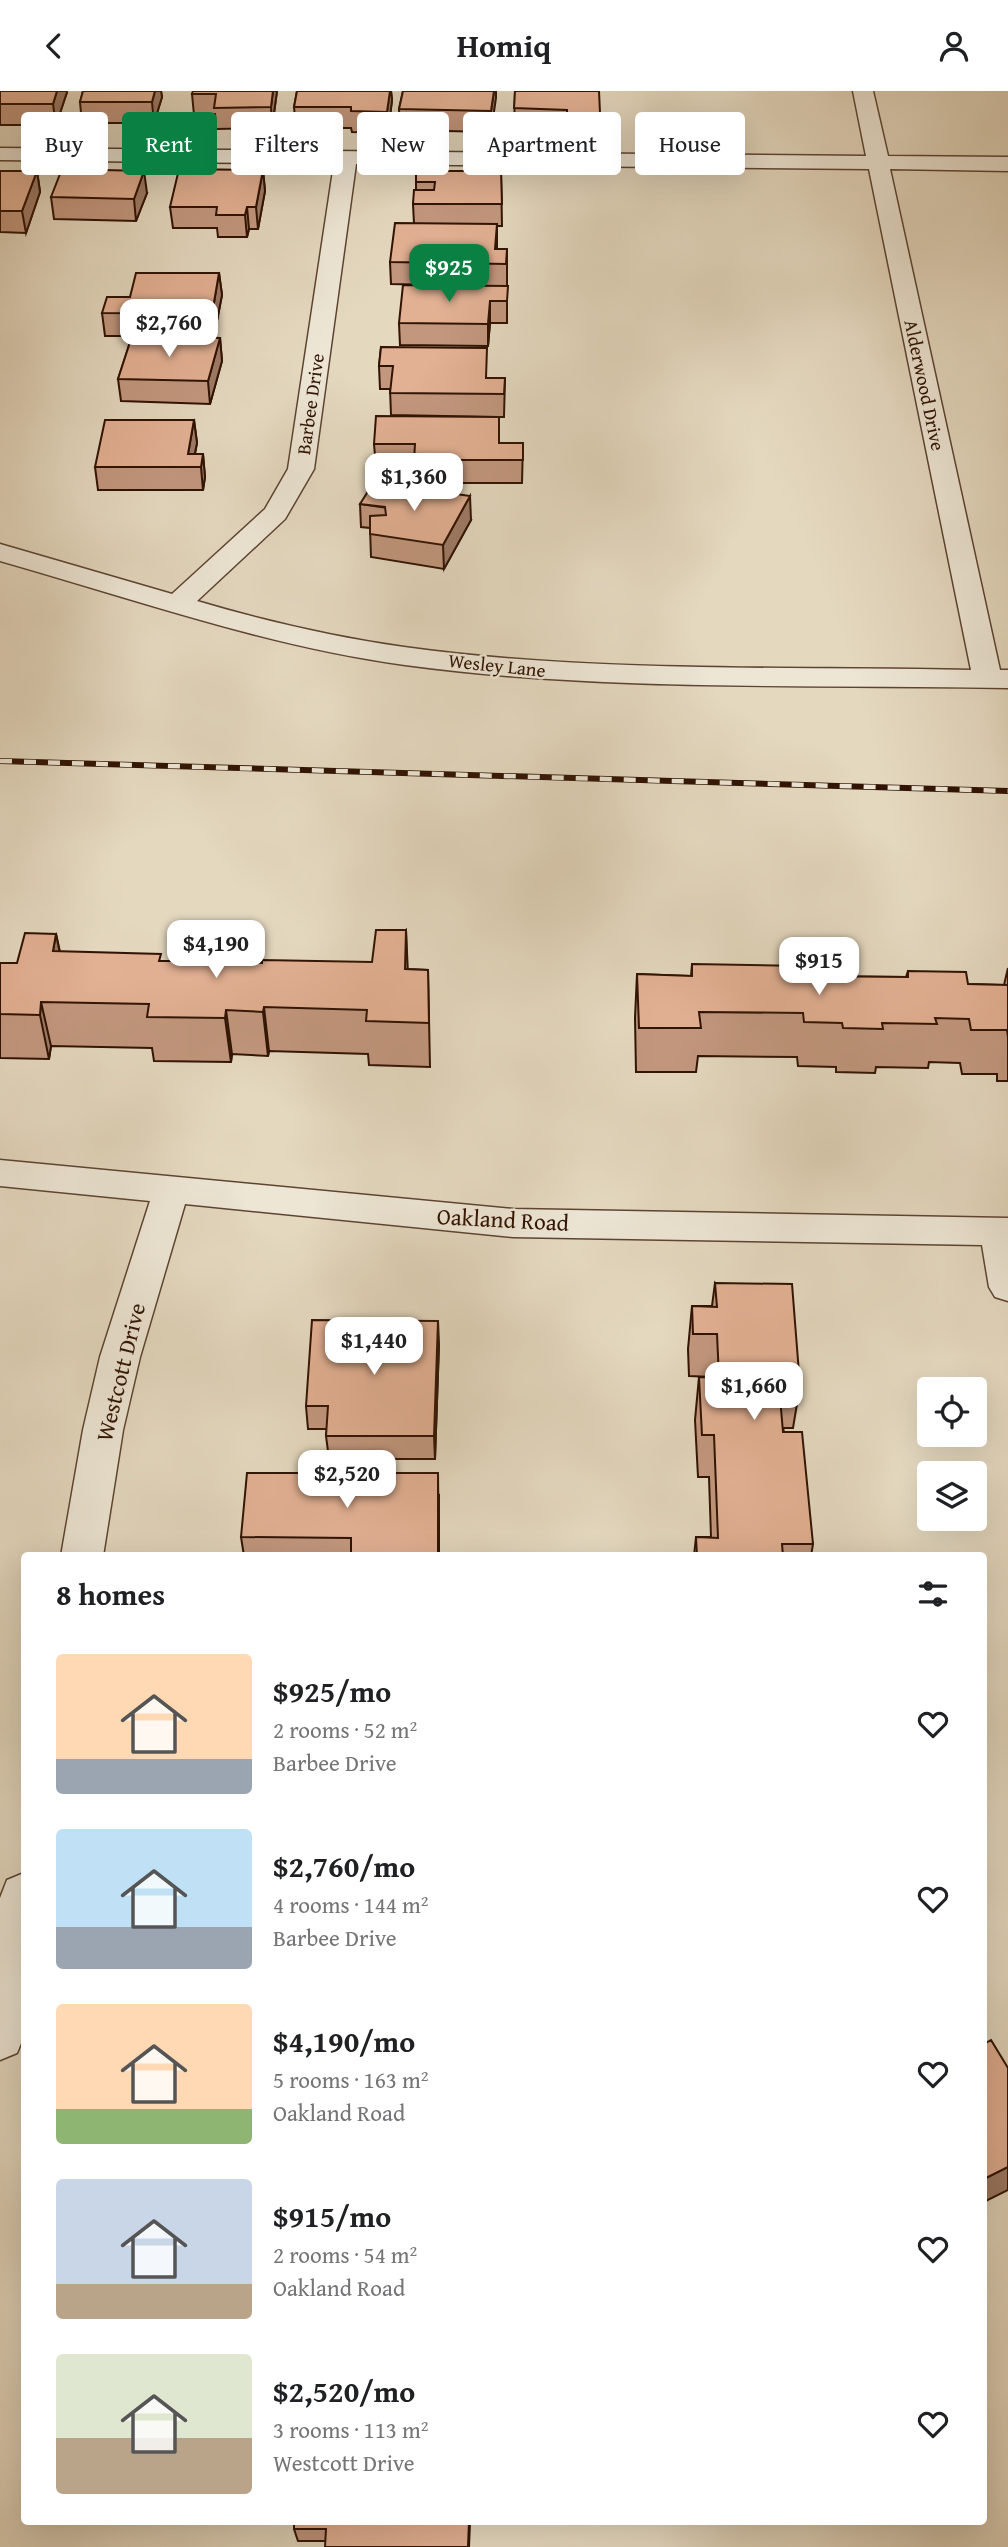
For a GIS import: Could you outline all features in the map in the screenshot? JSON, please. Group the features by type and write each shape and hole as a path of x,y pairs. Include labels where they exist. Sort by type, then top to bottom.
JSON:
{"street":[{"name":"Alderwood Drive","path":"863,91 997,679"},
{"path":"0,154 1008,164"},
{"name":"Barbee Drive","path":"178,604 276,513 301,469 346,158"},
{"name":"Wesley Lane","path":"0,552 260,628 404,656 591,674 997,679"},
{"name":"Oakland Road","path":"0,1173 513,1223 1003,1232"},
{"name":"Westcott Drive","path":"83,1552 103,1430 120,1357 171,1191"},
{"path":"1003,1232 1008,1287"},
{"path":"0,2036 21,1913"}],"building":[{"path":"0,91 57,91 53,104 0,104"},
{"path":"83,91 155,91 152,102 80,102"},
{"path":"193,91 273,91 271,107 214,108 216,94 192,94"},
{"path":"297,91 390,91 387,112 351,111 351,107 294,107"},
{"path":"403,91 494,91 491,111 399,109"},
{"path":"515,91 599,91 600,112 514,108"},
{"path":"217,169 231,170 231,175 262,175 256,207 247,207 245,215 216,215 217,207 170,207 178,175 217,175"},
{"path":"108,170 122,170 122,175 143,175 134,199 51,197 60,175 108,175"},
{"path":"0,171 21,171 21,175 36,175 22,211 0,211"},
{"path":"449,171 463,171 463,175 501,175 502,204 413,204 414,190 434,190 435,182 416,182 416,175 449,175"},
{"path":"395,223 497,224 495,249 507,249 506,264 390,262"},
{"path":"136,273 219,273 212,314 102,313 107,297 130,297"},
{"path":"403,285 508,286 507,301 490,301 488,324 399,323"},
{"path":"132,336 220,338 208,381 118,379"},
{"path":"381,347 487,348 486,378 505,378 504,394 390,393 393,366 379,366"},
{"path":"376,416 499,417 499,443 523,443 523,460 414,460 415,444 374,444"},
{"path":"105,420 194,420 188,454 203,454 201,467 95,467"},
{"path":"374,482 470,496 443,545 370,534 370,516 386,515 385,507 360,504"},
{"path":"187,926 248,927 243,962 262,963 262,960 372,962 376,930 406,930 405,969 428,970 429,1023 366,1021 367,1010 264,1007 263,1012 226,1010 225,1018 147,1017 149,1004 41,1002 40,1015 0,1014 0,963 17,963 25,933 56,934 53,951 161,954 159,961 181,961"},
{"path":"692,964 802,966 804,976 908,977 908,971 966,972 968,984 1008,985 1008,1037 1007,1030 971,1030 969,1019 935,1018 937,1024 882,1023 883,1029 843,1028 842,1023 804,1022 803,1013 699,1012 701,1028 639,1028 637,974 692,976"},
{"path":"715,1283 792,1284 800,1386 779,1386 783,1432 802,1432 813,1544 782,1544 783,1552 697,1552 696,1537 718,1538 714,1435 702,1435 699,1377 719,1378 717,1334 693,1334 692,1306 717,1307"},
{"path":"312,1320 438,1321 434,1436 326,1436 328,1406 306,1406"},
{"path":"247,1473 438,1473 438,1552 351,1552 351,1538 241,1537"},
{"path":"991,2040 1008,2068 1008,2167 987,2178 987,2042"},
{"path":"294,2525 469,2525 468,2547 325,2547 326,2529 294,2529"}],"railway":[{"path":"0,761 1008,791"}]}
